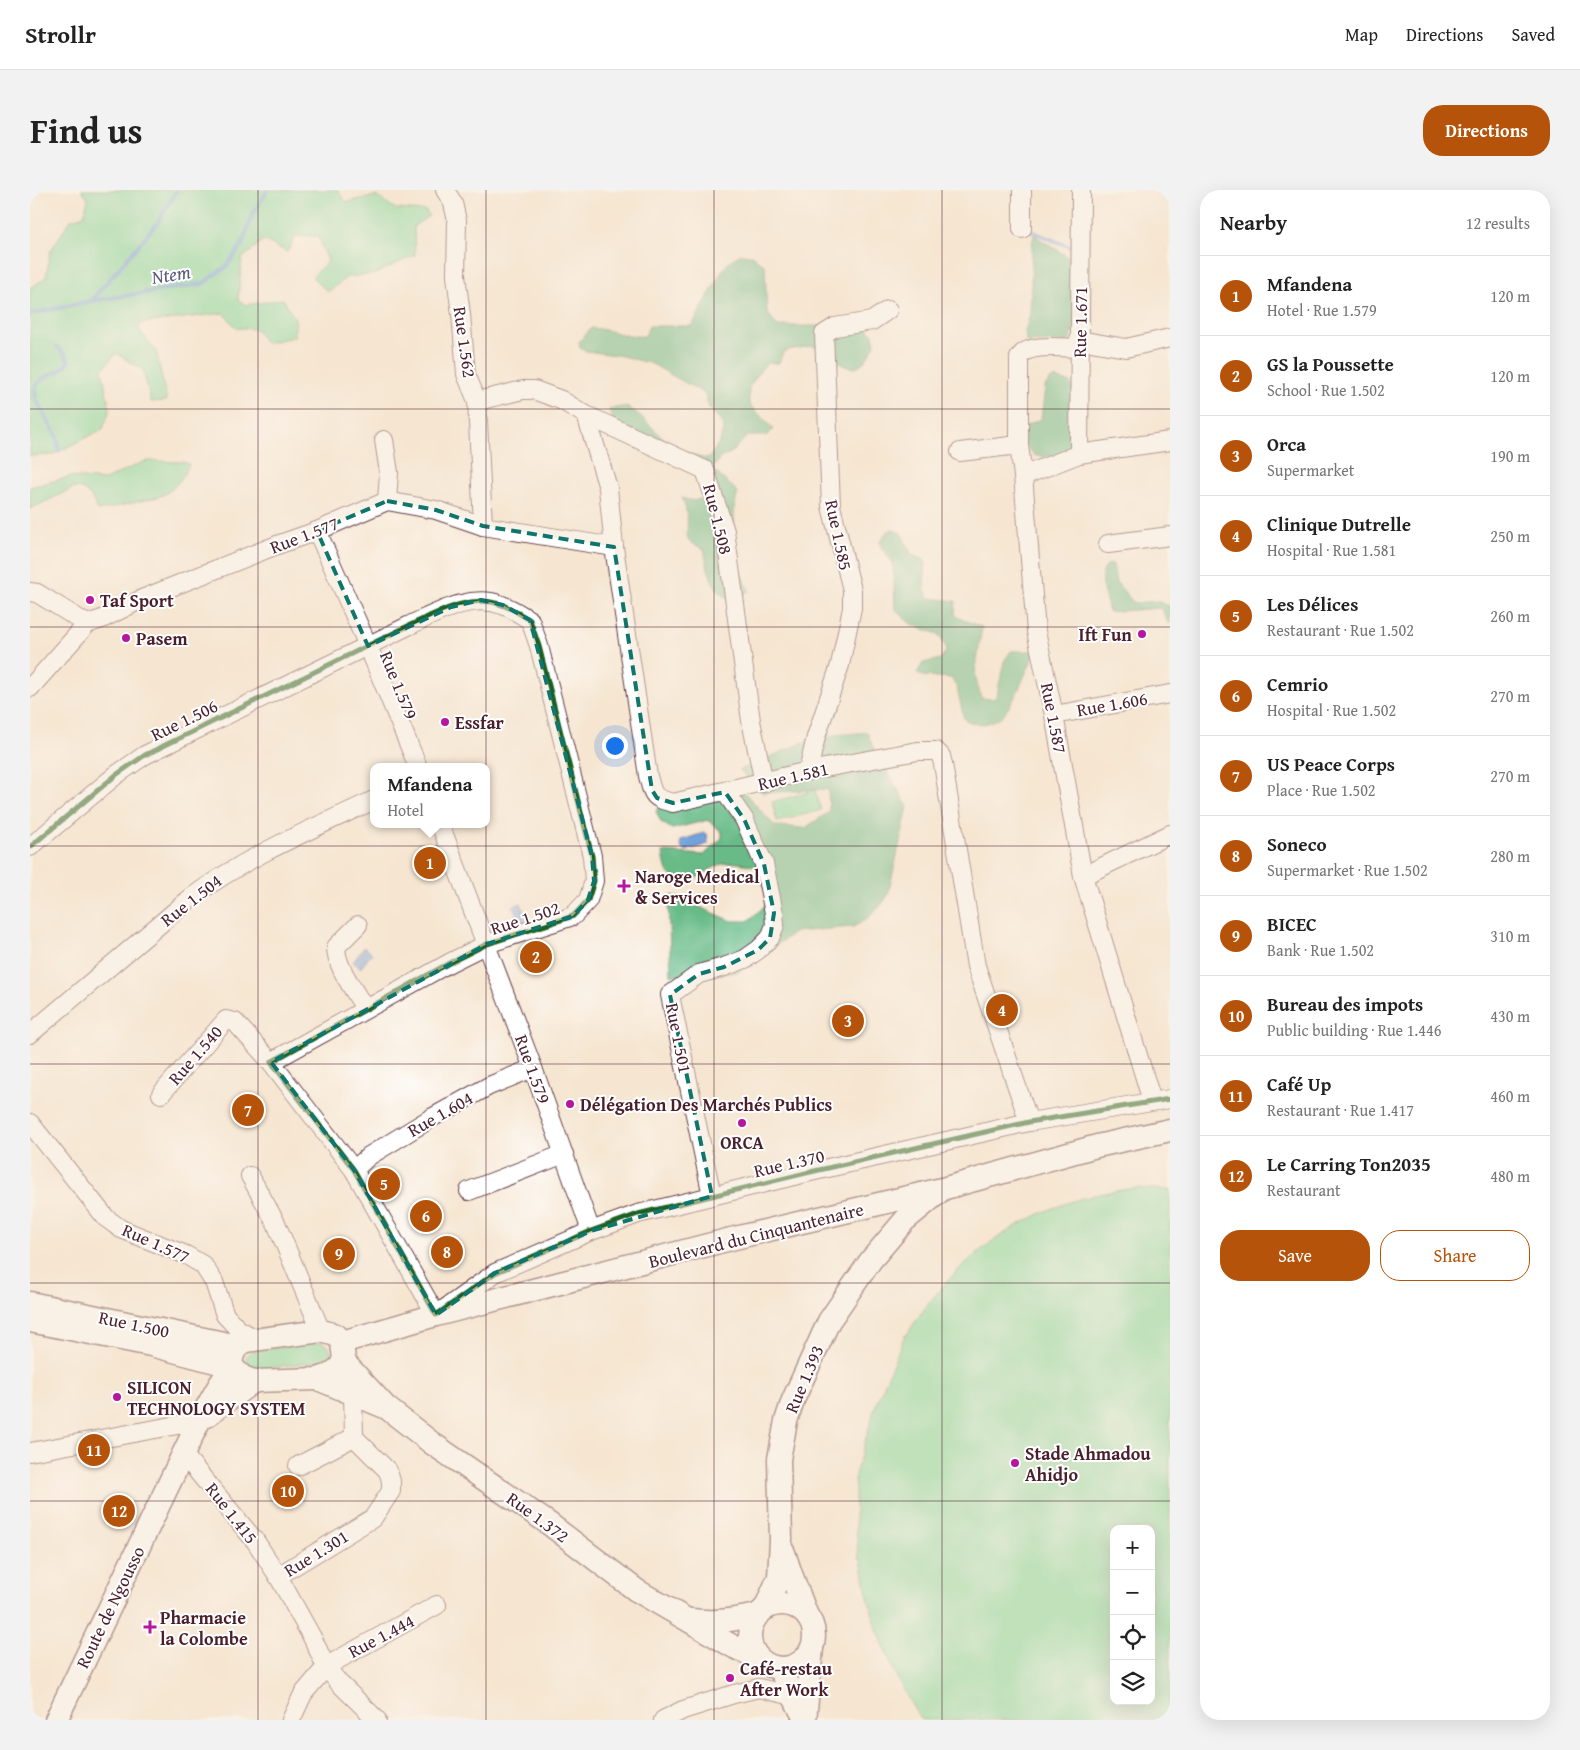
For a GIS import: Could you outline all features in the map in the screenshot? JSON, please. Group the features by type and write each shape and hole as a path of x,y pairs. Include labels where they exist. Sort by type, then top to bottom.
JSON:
{"main road":[{"name":"Boulevard du Cinquantenaire","path":"342,1352 436,1315 735,1238 942,1189 1098,1146 1170,1130"},
{"name":"Rue 1.393","path":"761,1612 779,1577 780,1459 786,1421 793,1400 829,1321 871,1260 905,1220 942,1189"},
{"name":"Rue 1.500","path":"30,1303 239,1354"},
{"name":"Rue 1.500","path":"30,1321 151,1345 239,1354"},
{"path":"199,1421 239,1354 321,1331 336,1336 342,1352 387,1408"},
{"path":"239,1354 237,1373 254,1381 318,1379 329,1375 339,1368 342,1352"},
{"name":"Rue 1.372","path":"318,1379 387,1408 433,1444 548,1523 636,1590 734,1647 758,1658"},
{"name":"Route de Ngousso","path":"56,1720 199,1421 254,1381"},
{"path":"780,1540 814,1634 805,1719"},
{"path":"685,1619 712,1622 732,1620 761,1612 772,1605 787,1604 795,1606 807,1616"},
{"path":"761,1612 751,1625 749,1637 752,1648 758,1658 768,1665 787,1668 802,1661 812,1648"},
{"path":"779,1668 805,1719"}],"street":[{"name":"Rue 1.562","path":"445,190 453,203 457,221 456,276 462,314 466,374 477,402 483,526"},
{"path":"1022,190 1022,229"},
{"name":"Rue 1.671","path":"1079,454 1081,190"},
{"name":"Rue 1.585","path":"808,771 816,737 840,665 852,608 852,590 830,506 824,334 835,327 872,321 888,310"},
{"path":"1079,344 1126,348 1170,338"},
{"name":"Rue 1.587","path":"1079,344 1033,348 1021,354 1019,358 1019,445 1036,631 1054,715 1083,876 1152,1102"},
{"name":"Rue 1.508","path":"477,402 523,390 534,390 561,400 586,415 705,470 725,531 751,721 764,782"},
{"name":"Rue 1.581","path":"586,415 608,488 614,548 648,776 652,790 657,798 673,803 808,771 918,750 936,750 941,756 976,966 1029,1122"},
{"path":"384,440 389,473 387,501 436,510 483,526 614,548"},
{"path":"1023,476 1079,454 1170,441"},
{"path":"960,452 1019,445"},
{"name":"Rue 1.577","path":"30,688 87,624 102,619 144,598 317,531 387,501"},
{"name":"Rue 1.579","path":"317,531 368,646 416,763"},
{"path":"1108,544 1170,536"},
{"path":"30,592 37,594 87,624"},
{"name":"Rue 1.502","path":"271,1062 487,944 573,916 588,900 594,881 592,856 539,646 530,620 503,605 481,600 451,607 368,646"},
{"name":"Rue 1.506","path":"30,847 116,775 145,755 368,646"},
{"name":"Rue 1.606","path":"1054,715 1170,694"},
{"name":"Rue 1.501","path":"712,1196 670,995 699,974 745,959 770,938 775,924 764,864 744,819 725,792"},
{"name":"Rue 1.504","path":"30,1034 192,897 219,877 284,843 370,802"},
{"name":"Rue 1.579","path":"442,828 533,1068 591,1231"},
{"path":"1083,876 1170,834"},
{"path":"358,925 336,947 336,956 365,1009"},
{"name":"Rue 1.540","path":"161,1094 226,1020 236,1022 271,1062"},
{"path":"271,1062 354,1170 436,1315"},
{"name":"Rue 1.604","path":"354,1170 369,1156 433,1117 489,1086 533,1068"},
{"name":"Rue 1.370","path":"436,1315 495,1273 591,1231 638,1214 1029,1122 1170,1099"},
{"name":"Rue 1.577","path":"30,1124 106,1218 121,1229 186,1255 203,1265 214,1282 224,1315 238,1329 239,1354"},
{"path":"470,1191 564,1154"},
{"path":"250,1176 276,1223 321,1331"},
{"path":"298,1466 354,1437 353,1394"},
{"path":"30,1452 199,1421"},
{"name":"Rue 1.301","path":"354,1437 388,1471 391,1491 373,1518 278,1576 313,1639 326,1667 339,1683 377,1720"},
{"name":"Rue 1.415","path":"183,1454 256,1542 278,1576"},
{"name":"Rue 1.444","path":"326,1667 437,1606"},
{"path":"291,1720 303,1694 326,1667"},
{"path":"663,1720 683,1710 759,1688 793,1696"}],"highlighted area":[{"path":"387,501 436,510 483,526 614,547 652,790 657,798 673,803 725,792 744,819 764,864 774,913 770,938 758,950 724,967 699,974 670,995 712,1196 591,1231 495,1273 436,1315 354,1170 271,1062 487,944 573,916 588,900 594,881 592,856 530,620 503,605 481,600 451,607 368,646 317,531"}],"green space":[{"path":"81,190 338,190 346,202 376,196 396,209 426,211 429,216 414,226 415,255 375,274 347,277 328,292 312,277 328,261 318,236 296,236 287,252 263,240 242,259 238,300 246,305 283,299 296,320 294,337 265,343 256,329 236,328 224,313 139,325 140,331 156,351 167,401 151,402 143,370 116,353 102,370 110,409 103,429 52,455 30,456 30,287 46,277 50,252 70,220 84,215 88,199"},
{"path":"1034,234 1071,261 1074,326 1069,341 1026,342 1025,331 1030,314"},
{"path":"741,254 752,255 765,266 767,312 777,326 865,326 873,334 875,345 865,361 856,368 844,366 824,349 812,346 788,350 783,353 779,363 768,363 763,367 749,387 749,404 774,429 766,436 747,436 731,453 720,458 712,469 738,492 734,509 735,560 749,591 732,601 725,597 715,586 709,572 704,549 692,543 688,538 686,513 682,498 694,501 702,498 704,493 704,474 618,435 609,409 624,407 632,410 668,441 690,454 704,458 709,458 719,443 724,428 722,422 709,408 705,394 652,364 622,356 586,351 580,348 579,342 591,328 624,335 645,336 649,326 692,326 723,269 731,260"},
{"path":"1054,378 1069,382 1074,388 1075,411 1070,429 1069,451 1061,457 1035,456 1024,444 1025,426 1041,419 1045,387"},
{"path":"149,461 184,462 189,464 177,484 168,492 158,497 98,511 92,498 86,492 79,488 74,488 30,509 30,487 70,477 105,480"},
{"path":"892,529 901,533 912,555 923,559 926,564 924,588 929,598 956,601 955,614 959,618 982,627 975,675 981,698 993,699 997,695 1004,661 1011,651 1034,651 1034,656 1014,698 1007,710 998,719 981,724 969,722 964,719 957,688 951,678 922,676 917,673 923,663 941,659 947,649 938,634 912,625 895,609 893,563 881,547 880,542 887,532"},
{"path":"1113,564 1116,582 1134,603 1156,601 1170,606 1170,624 1161,608 1109,612 1102,575 1107,565"},
{"path":"867,732 873,747 908,807 888,895 878,909 853,927 795,932 738,972 714,975 671,975 668,899 672,895 732,921 748,921 769,902 758,867 729,863 716,866 691,881 673,877 667,871 663,852 704,855 722,838 722,832 708,820 672,829 661,822 656,811 659,807 744,792 775,826 805,828 829,812 828,789 762,793 740,770 816,737"},
{"path":"815,790 821,810 777,822 772,802"},
{"name":"Stade Ahmadou Ahidjo","path":"1137,1188 1170,1190 1170,1720 921,1720 896,1676 877,1630 867,1594 861,1559 859,1559 855,1518 855,1475 876,1404 905,1335 927,1306 950,1278 976,1254 1004,1234 1034,1217 1066,1203 1100,1194"},
{"path":"322,1342 329,1347 331,1353 326,1360 257,1369 247,1363 246,1356 252,1351"}],"water":[{"path":"704,833 707,834 708,844 686,851 682,849 680,843 682,840"},
{"path":"521,903 527,920 519,923 513,906"},
{"path":"364,947 372,953 361,968 353,962"}],"waterway":[{"path":"91,301 158,222 177,190"},
{"name":"Ntem","path":"30,314 91,301 202,284 226,267 242,245 252,215 268,190"},
{"path":"1026,229 1075,249"},
{"path":"56,347 63,352 68,363 59,371 45,377 37,384 35,389 36,399 57,437 59,451"}],"cycle path":[{"path":"30,847 116,775 145,755 430,616 454,606 478,601 502,605 530,620 539,646 592,856 594,881 588,900 573,916 487,944 271,1062 354,1170 436,1315 495,1273 591,1231 638,1214 1029,1122 1170,1099"}],"place":[{"name":"Taf Sport","path":"90,600"},
{"name":"Ift Fun","path":"1142,634"},
{"name":"Pasem","path":"126,638"},
{"name":"Essfar","path":"445,722"},
{"name":"Mfandena","path":"430,863"},
{"name":"Naroge Medical & Services","path":"624,886"},
{"name":"GS la Poussette","path":"536,957"},
{"name":"Clinique Dutrelle","path":"1002,1010"},
{"name":"Orca","path":"848,1021"},
{"name":"Délégation Des Marchés Publics","path":"570,1104"},
{"name":"US Peace Corps","path":"248,1110"},
{"name":"ORCA","path":"742,1123"},
{"name":"Les Délices","path":"384,1184"},
{"name":"Cemrio","path":"426,1216"},
{"name":"Soneco","path":"447,1252"},
{"name":"BICEC","path":"339,1254"},
{"name":"SILICON TECHNOLOGY SYSTEM","path":"117,1397"},
{"name":"Café Up","path":"94,1450"},
{"name":"Stade Ahmadou Ahidjo","path":"1015,1463"},
{"name":"Bureau des impots","path":"288,1491"},
{"name":"Le Carring Ton2035","path":"119,1511"},
{"name":"Pharmacie la Colombe","path":"150,1627"},
{"name":"Café-restau After Work","path":"730,1678"}]}
